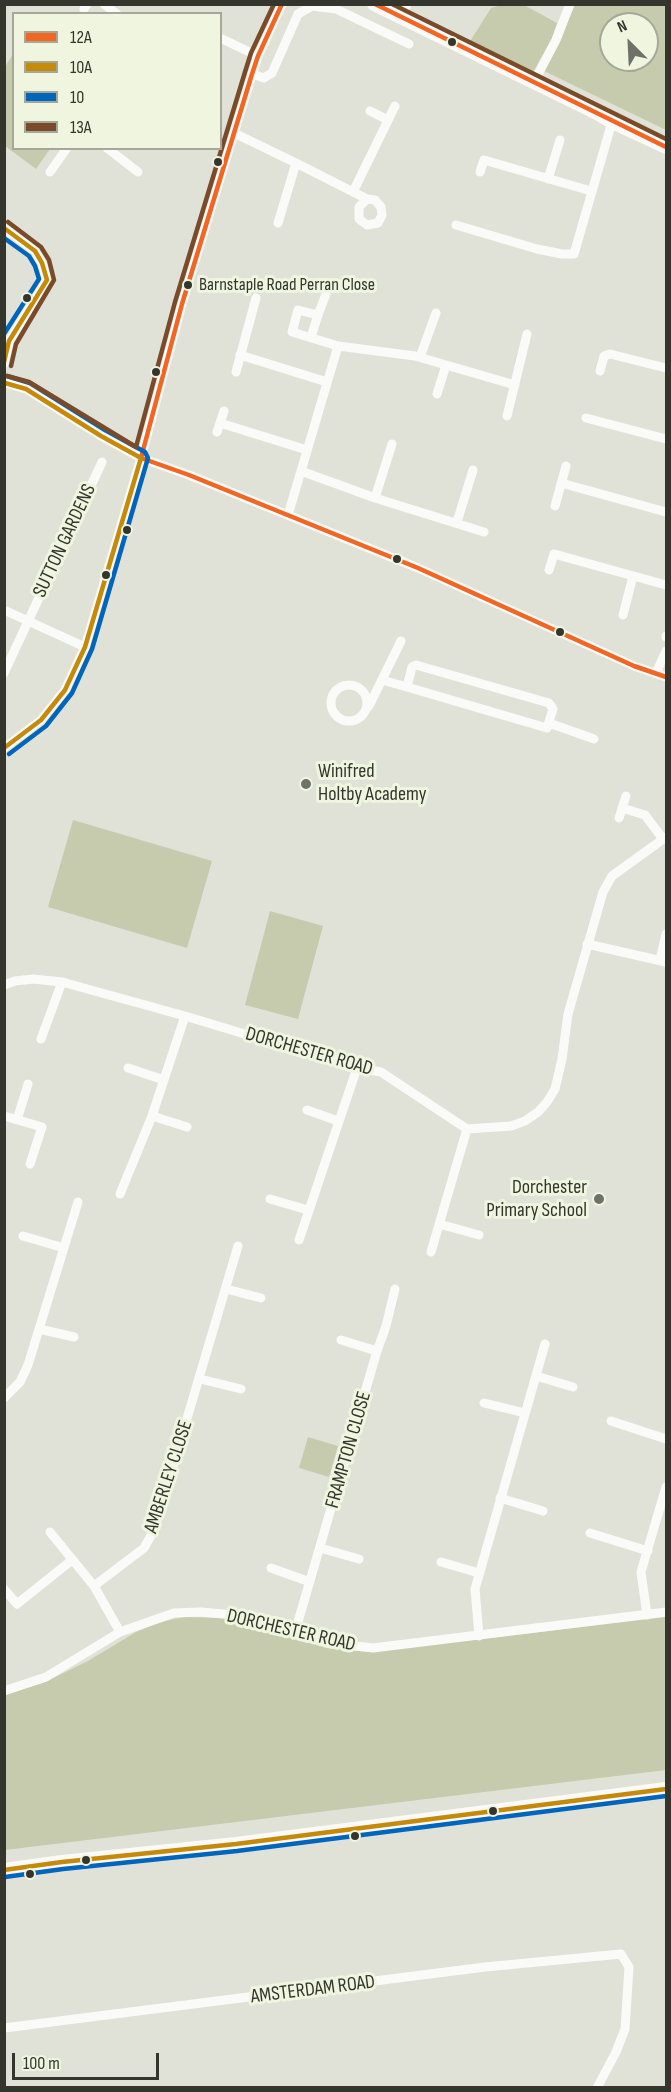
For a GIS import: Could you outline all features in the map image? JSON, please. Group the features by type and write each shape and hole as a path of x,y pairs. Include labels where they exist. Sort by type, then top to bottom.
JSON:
{"street":[{"path":"4,748 41,720 65,690 85,647 141,458 182,304 252,74 282,4"},
{"path":"374,4 666,147"},
{"path":"400,17 407,4"},
{"path":"534,82 556,40 570,4"},
{"path":"252,74 264,78 272,72 298,14 312,6 336,9 408,44"},
{"path":"222,39 258,56"},
{"path":"353,192 395,106"},
{"path":"370,111 388,120"},
{"path":"456,225 537,249 574,254 612,122"},
{"path":"234,133 367,200"},
{"path":"549,179 560,140"},
{"path":"50,172 66,150"},
{"path":"109,150 138,172"},
{"path":"480,172 484,160 591,191"},
{"path":"278,223 296,163"},
{"path":"4,228 35,251 42,263 46,280 9,341 4,364"},
{"path":"311,337 326,294"},
{"path":"236,372 256,298"},
{"path":"318,315 298,310 292,332 338,346 420,357 515,385"},
{"path":"420,357 436,313"},
{"path":"507,416 527,334"},
{"path":"288,515 338,346"},
{"path":"600,371 604,356 610,354 666,368"},
{"path":"240,355 327,382"},
{"path":"437,394 446,365"},
{"path":"5,381 26,389 141,458 189,475 418,568 583,643 666,677"},
{"path":"224,411 219,428 307,450"},
{"path":"586,418 666,439"},
{"path":"375,498 392,444"},
{"name":"SUTTON GARDENS","path":"4,673 102,462"},
{"path":"555,506 566,466"},
{"path":"457,522 473,470"},
{"path":"301,471 375,498 484,532"},
{"path":"561,483 666,512"},
{"path":"549,570 554,554 666,585"},
{"path":"624,615 633,576"},
{"name":"SUTTON GARDENS","path":"4,610 85,647"},
{"path":"367,708 401,641"},
{"path":"656,673 666,651"},
{"path":"382,680 547,728 553,709 549,703 416,665 412,667 407,687"},
{"path":"549,723 594,740"},
{"path":"619,818 626,796"},
{"path":"431,1252 467,1129 511,1126 525,1121 547,1102 555,1089 568,1014 603,892 612,876 665,838 645,815 622,808"},
{"path":"586,945 663,961 666,934"},
{"name":"DORCHESTER ROAD","path":"4,985 33,979 62,982 357,1068 381,1072 467,1129"},
{"path":"40,1039 62,982"},
{"path":"120,1194 152,1116 185,1016"},
{"path":"128,1068 164,1080"},
{"path":"299,1240 357,1068"},
{"path":"17,1120 28,1084"},
{"path":"307,1110 338,1121"},
{"path":"4,1116 42,1127 30,1164"},
{"path":"152,1116 188,1127"},
{"path":"270,1198 308,1210"},
{"path":"4,1398 20,1382 28,1365 78,1202"},
{"path":"439,1224 479,1235"},
{"path":"23,1236 64,1248"},
{"name":"AMBERLEY CLOSE","path":"94,1586 144,1548 154,1530 238,1246"},
{"path":"226,1289 261,1298"},
{"name":"FRAMPTON CLOSE","path":"295,1632 395,1290"},
{"path":"39,1329 74,1337"},
{"path":"341,1340 377,1351"},
{"path":"479,1636 475,1589 544,1344"},
{"path":"536,1376 573,1387"},
{"path":"200,1379 241,1389"},
{"path":"484,1403 525,1413"},
{"path":"611,1421 666,1439"},
{"path":"647,1615 641,1572 664,1505 666,1487"},
{"path":"500,1498 543,1511"},
{"path":"50,1532 94,1586 120,1632"},
{"path":"590,1533 648,1551"},
{"path":"320,1548 360,1558"},
{"path":"4,1590 17,1604 72,1560"},
{"path":"441,1562 479,1573"},
{"path":"271,1568 310,1582"},
{"name":"DORCHESTER ROAD","path":"4,1691 46,1677 120,1632 174,1613 200,1612 234,1615 328,1644 373,1648 666,1612"},
{"path":"4,1870 666,1789"},
{"name":"AMSTERDAM ROAD","path":"4,2028 485,1967 621,1954 629,1966 624,2029 616,2052 597,2088"}],"green space":[{"path":"501,5 524,5 557,23 552,38 532,74 469,43 491,8"},
{"path":"575,5 666,5 666,130 544,71"},
{"path":"12,56 12,150 49,150 36,169 5,146 5,67"},
{"path":"73,820 212,861 187,948 48,907"},
{"path":"270,911 323,926 298,1019 245,1005"},
{"path":"308,1437 338,1446 329,1477 299,1468"},
{"path":"184,1617 226,1618 326,1648 371,1652 666,1617 666,1770 5,1850 5,1694 43,1683 88,1661 136,1632 160,1622"}],"transit line":[{"name":"13A","path":"222,148 251,53 274,4"},
{"name":"12A","path":"282,4 252,74 182,304 141,458 189,475 418,568 634,666 666,677"},
{"name":"12A","path":"375,4 666,147"},
{"name":"13A","path":"392,4 666,139"},
{"name":"13A","path":"7,376 29,382 136,447 175,302 221,150"},
{"name":"13A","path":"8,222 41,247 49,260 54,280 16,344 11,366"},
{"name":"10A","path":"4,228 35,251 42,263 47,280 9,341 4,362"},
{"name":"10","path":"4,238 29,256 39,279 4,334"},
{"name":"10","path":"7,376 30,383 145,452 148,458 92,649 72,693 46,726 9,754"},
{"name":"10A","path":"4,748 41,720 65,690 85,647 141,458 26,389 5,383"},
{"name":"10A","path":"4,1870 236,1844 666,1789"},
{"name":"10","path":"5,1877 237,1851 666,1796"}],"place":[{"name":"Barnstaple Road Perran Close","path":"188,285"},
{"name":"Winifred Holtby Academy","path":"306,784"},
{"name":"Dorchester Primary School","path":"599,1199"}]}
